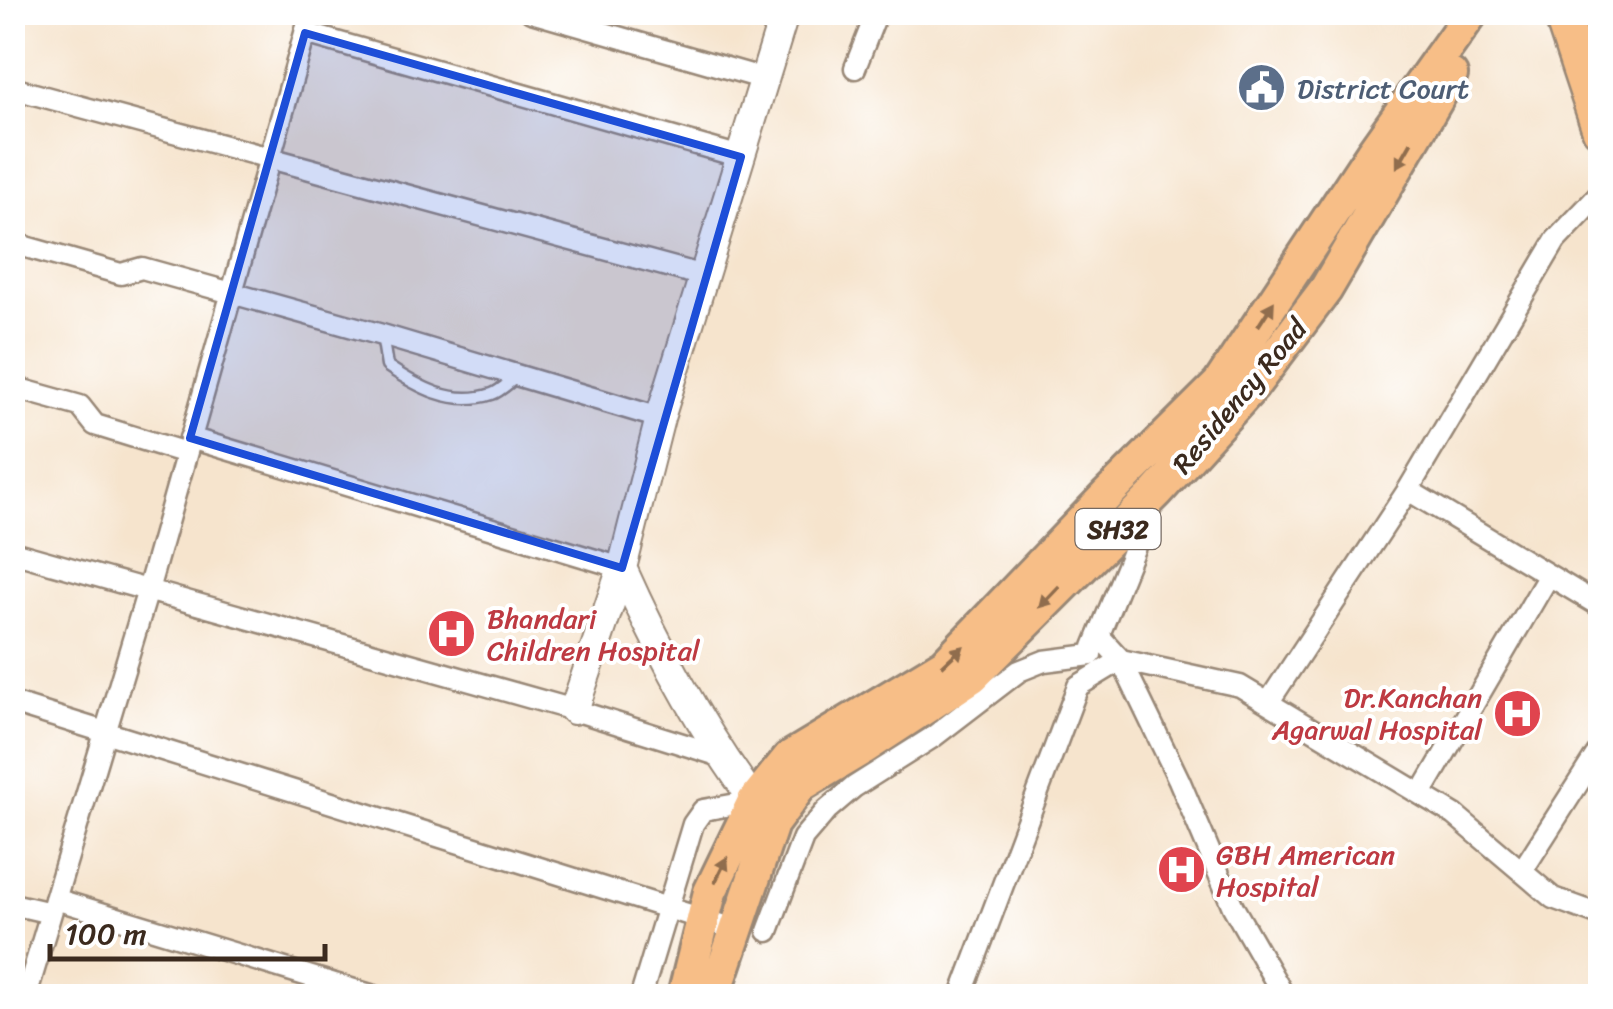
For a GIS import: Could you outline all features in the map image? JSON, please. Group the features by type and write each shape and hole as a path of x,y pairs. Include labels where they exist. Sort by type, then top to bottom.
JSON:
{"highway":[{"path":"1561,12 1600,129"}],"main road":[{"path":"763,812 789,758 946,664 1219,384 1372,153 1472,12"},
{"name":"Residency Road","path":"714,996 720,924 763,812 974,676 1157,492 1252,387 1326,289 1475,34 1492,12"},
{"path":"684,996 720,924"}],"street":[{"path":"531,12 765,80"},
{"path":"574,710 622,568 660,418 785,12"},
{"path":"855,68 877,12"},
{"path":"26,996 148,590 270,158 305,19 741,157"},
{"path":"12,88 704,276"},
{"path":"1268,703 1408,490 1556,240 1600,194"},
{"path":"12,243 122,274 142,268 660,418"},
{"path":"12,387 80,406 95,425 188,445 622,568 668,660 724,757 763,812"},
{"path":"961,996 1078,686 1157,492 1142,461"},
{"path":"1408,490 1600,606"},
{"path":"12,552 574,710 724,757"},
{"path":"1421,794 1549,575"},
{"path":"768,930 802,838 827,810 1020,671 1095,646 1121,660 1240,686 1455,815 1553,898 1600,915"},
{"path":"1078,686 1121,660"},
{"path":"1121,660 1179,780 1233,906 1284,996"},
{"path":"12,703 720,924"},
{"path":"1522,872 1600,749"},
{"path":"640,996 693,824 703,810 763,812"},
{"path":"12,904 53,906 374,996"}],"lane":[{"path":"382,335 387,366 421,389 456,398 493,394 519,375"}],"highlighted area":[{"path":"305,33 741,157 622,568 190,438"}],"place":[{"name":"District Court","path":"1262,88"},
{"name":"Bhandari Children Hospital","path":"452,634"},
{"name":"Dr.Kanchan Agarwal Hospital","path":"1517,713"},
{"name":"GBH American Hospital","path":"1181,870"}]}
